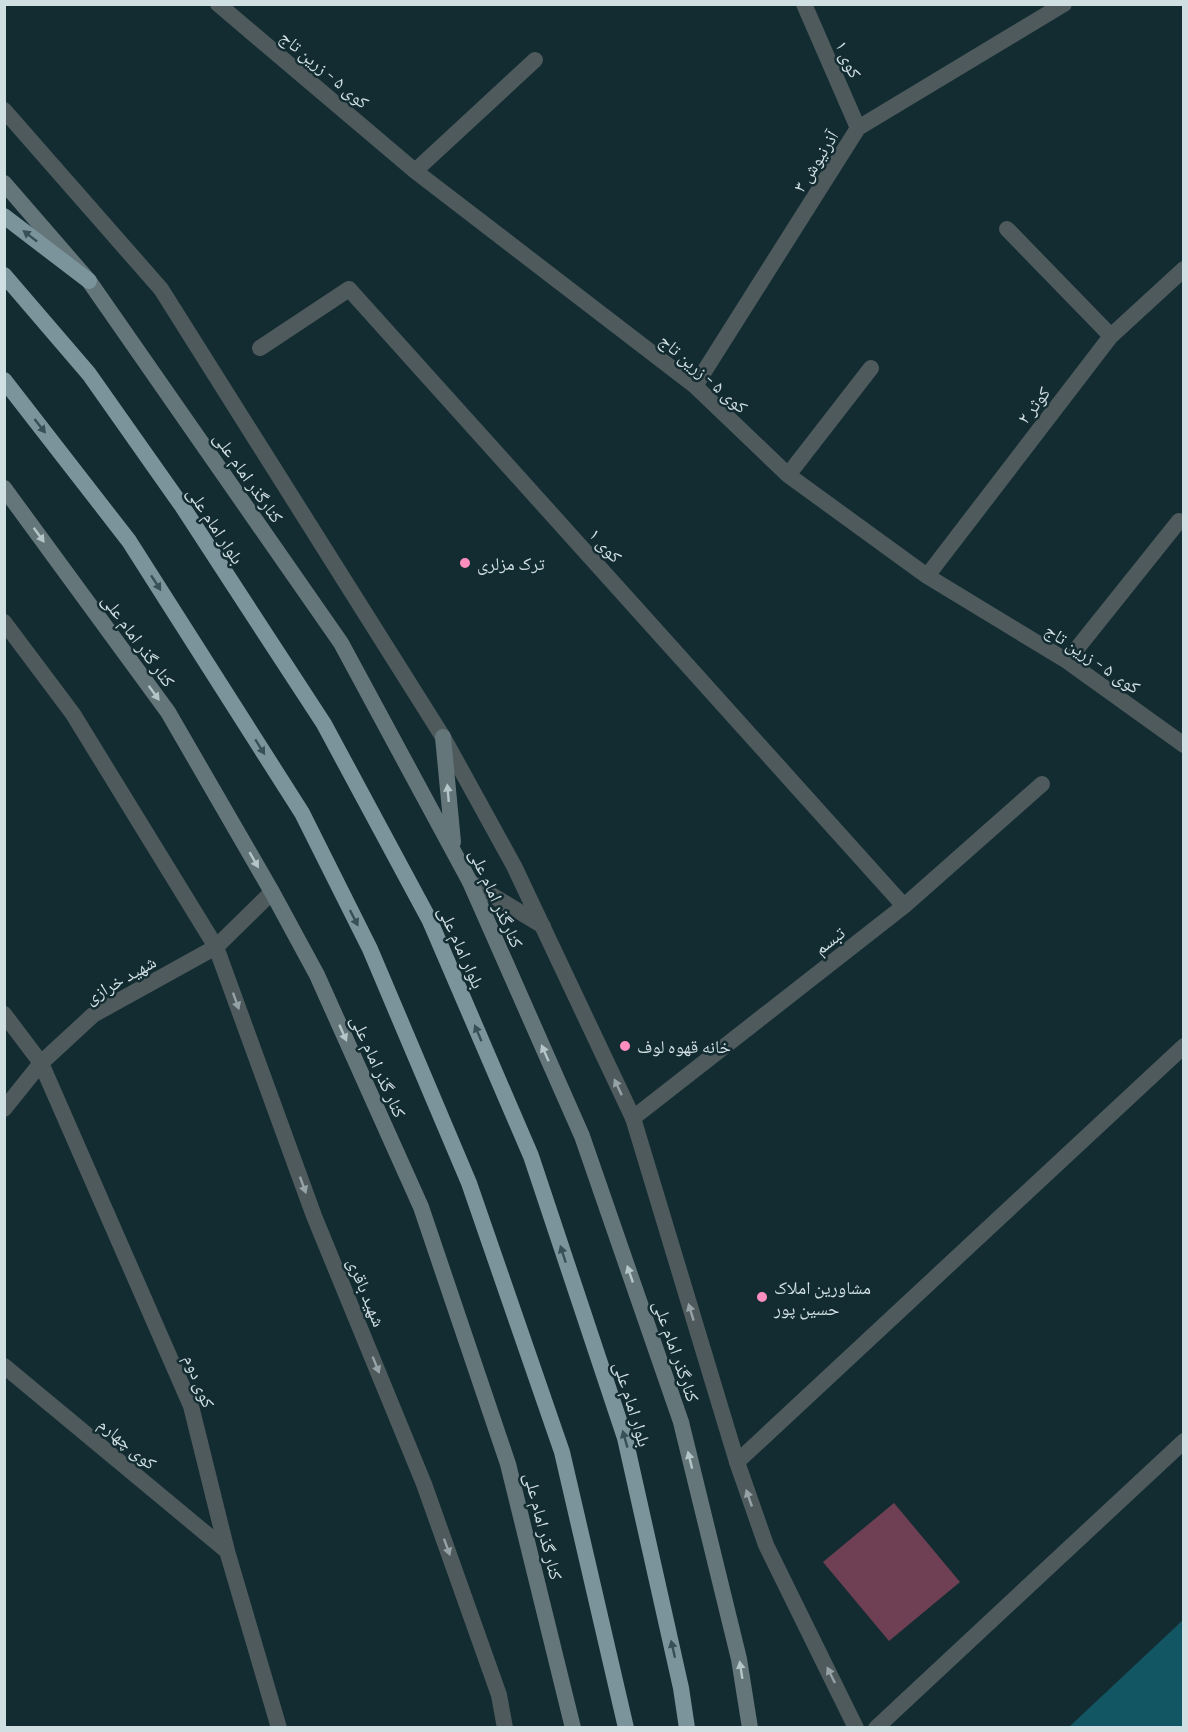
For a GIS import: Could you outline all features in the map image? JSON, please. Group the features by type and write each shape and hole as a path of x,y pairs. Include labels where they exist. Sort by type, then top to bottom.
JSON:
{"highway":[{"path":"4,216 89,281"},
{"name":"بلوار امام علی","path":"4,275 89,374 182,506 324,724 430,921 531,1155 625,1438 681,1688 687,1728"},
{"path":"4,380 129,540 302,813 370,949 469,1183 562,1452 626,1728"}],"main road":[{"name":"کنارگذر امام علی","path":"4,183 89,281 341,643 470,882 582,1136 681,1422 739,1659 750,1728"},
{"name":"کنار گذر امام علی","path":"4,488 168,712 317,975 421,1207 508,1464 573,1728"},
{"path":"443,737 453,848"}],"street":[{"name":"کوی ۵ - زرین تاج","path":"218,4 414,171 695,386 788,475 927,576 1067,661 1184,745"},
{"name":"کوی ۱","path":"804,4 858,128"},
{"name":"آذرنیوش ۳","path":"695,386 858,128 1056,7"},
{"path":"414,171 535,60"},
{"path":"4,110 161,289 443,737 514,866 633,1118 737,1462 766,1545 856,1728"},
{"path":"1007,229 1111,336"},
{"name":"کوثر ۲","path":"927,576 1111,336 1184,269"},
{"name":"کوی ۱","path":"260,348 349,289 904,906"},
{"path":"788,475 871,368"},
{"path":"1067,661 1179,520"},
{"name":"شهید باقری","path":"4,622 73,714 216,946 314,1216 424,1484 499,1695 505,1728"},
{"name":"تبسم","path":"633,1118 904,906 1042,783"},
{"path":"470,882 543,927"},
{"path":"216,946 272,892"},
{"name":"شهید خرازی","path":"4,1109 41,1063 93,1015 216,946"},
{"name":"کوی دوم","path":"4,1014 41,1063 191,1406 227,1551 279,1728"},
{"path":"737,1462 1184,1046"},
{"name":"کوی چهارم","path":"4,1366 227,1551"},
{"path":"876,1728 1184,1441"}],"shaded area":[{"path":"1183,1620 1183,1727 1069,1727"}],"building":[{"path":"894,1503 960,1582 889,1641 823,1562"}],"place":[{"name":"ترک مزلری","path":"465,563"},
{"name":"خانه قهوه لوف","path":"625,1046"},
{"name":"مشاورین املاک حسین پور","path":"762,1297"}]}
